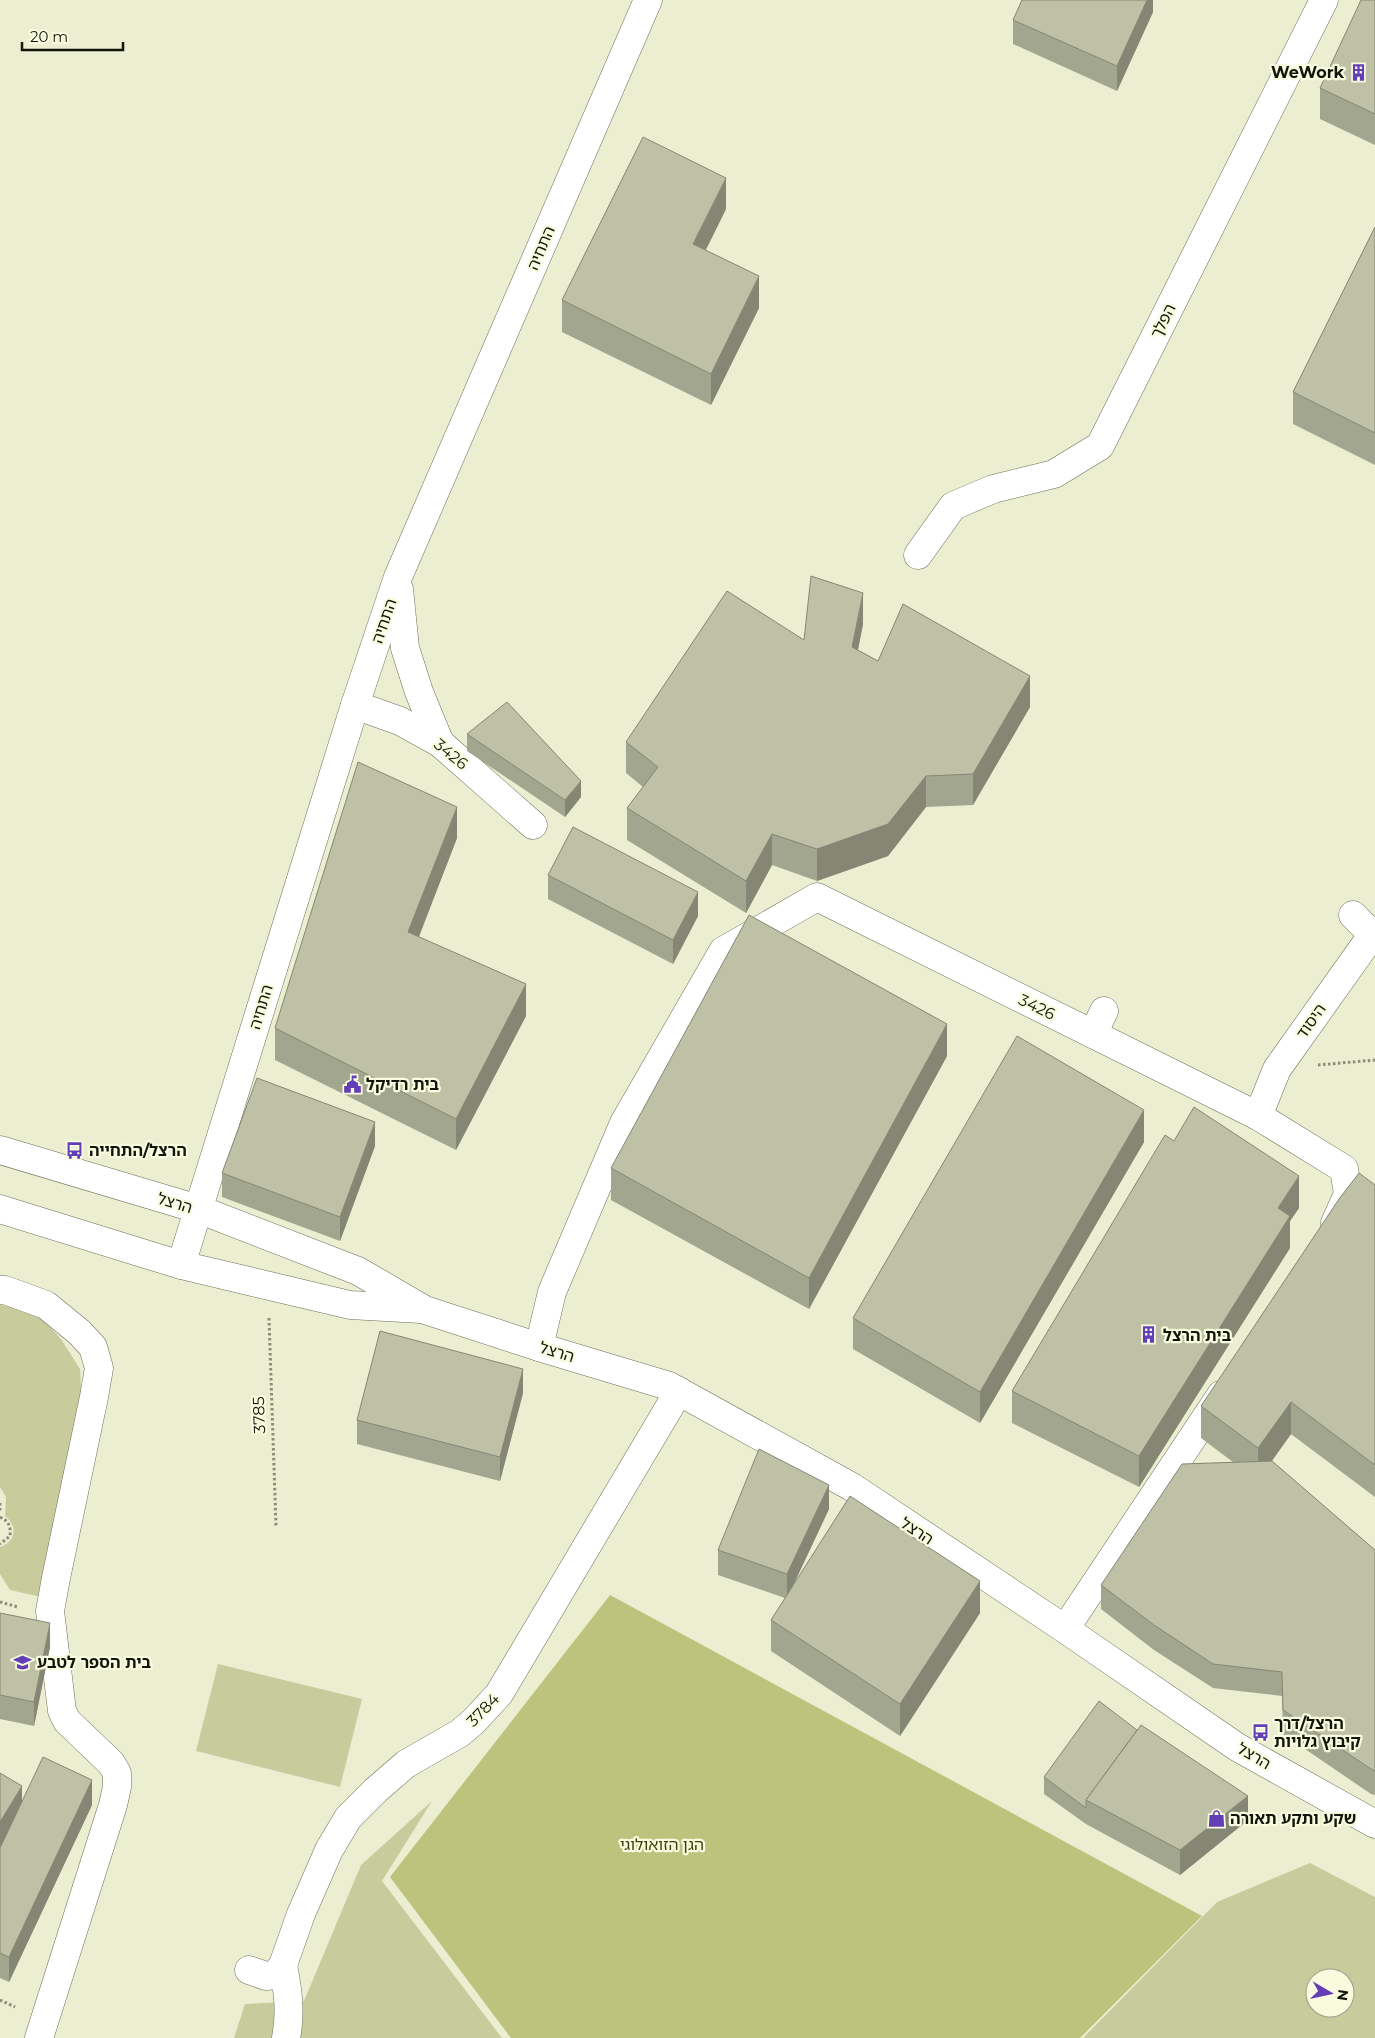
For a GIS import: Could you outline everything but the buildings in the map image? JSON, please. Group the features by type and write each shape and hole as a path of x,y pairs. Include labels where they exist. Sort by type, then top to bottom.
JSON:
{"street":[{"name":"התחיה","path":"181,1265 355,705 398,577 648,0"},
{"name":"הפלך","path":"918,555 953,506 993,489 1054,474 1100,446 1324,0"},
{"path":"398,577 405,648 419,692 440,743"},
{"name":"3426","path":"355,705 400,721 440,743 533,825"},
{"name":"3426","path":"539,1347 552,1292 624,1123 723,952 817,897 1099,1023 1258,1116 1344,1169 1348,1194 1337,1219 1321,1244"},
{"path":"1353,915 1374,932"},
{"name":"היסוד","path":"1258,1116 1277,1069 1374,932"},
{"name":"הרצל","path":"0,1150 198,1209 358,1271 425,1310 669,1386 852,1487 1065,1629 1237,1747 1375,1824"},
{"name":"הרצל","path":"0,1209 181,1265 350,1305 425,1310"},
{"path":"0,1290 5,1290 46,1305 79,1332 93,1347 98,1368 94,1397 50,1611 62,1711 67,1721 111,1763 117,1773 116,1787 112,1805 38,2038"},
{"path":"1065,1629 1234,1375"},
{"name":"3784","path":"283,1965 301,1914 329,1850 348,1818 406,1764 460,1733 499,1694 678,1391"},
{"path":"249,1970 266,1976 275,1975 283,1965"},
{"path":"283,1965 290,2012 286,2038"}],"path":[{"path":"1277,1069 1375,1060"},
{"name":"3785","path":"269,1310 268,1335 276,1528"},
{"path":"0,1503 0,1511"},
{"path":"0,1517 6,1520 10,1528 10,1536 0,1544"}],"green space":[{"path":"0,1305 21,1307 43,1319 61,1339 80,1369 82,1409 41,1597 10,1590 0,1574 0,1547 12,1538 13,1529 12,1524 5,1516 6,1497 0,1487"},
{"name":"הגן הזואולוגי","path":"610,1595 1202,1916 1080,2038 511,2038 390,1877"},
{"path":"218,1664 362,1699 340,1787 196,1751"},
{"path":"432,1801 382,1881 502,2038 234,2038 245,2004 304,2001 361,1865"},
{"path":"1310,1863 1375,1897 1375,2038 1083,2038 1217,1902"}],"place":[{"name":"WeWork","path":"1358,72"},
{"name":"בית רדיקל","path":"352,1084"},
{"name":"הרצל/התחייה","path":"75,1150"},
{"name":"בית הרצל","path":"1149,1335"},
{"name":"בית הספר לטבע","path":"23,1662"},
{"name":"הרצל/דרך קיבוץ גלויות","path":"1260,1732"},
{"name":"שקע ותקע תאורה","path":"1216,1818"}]}
